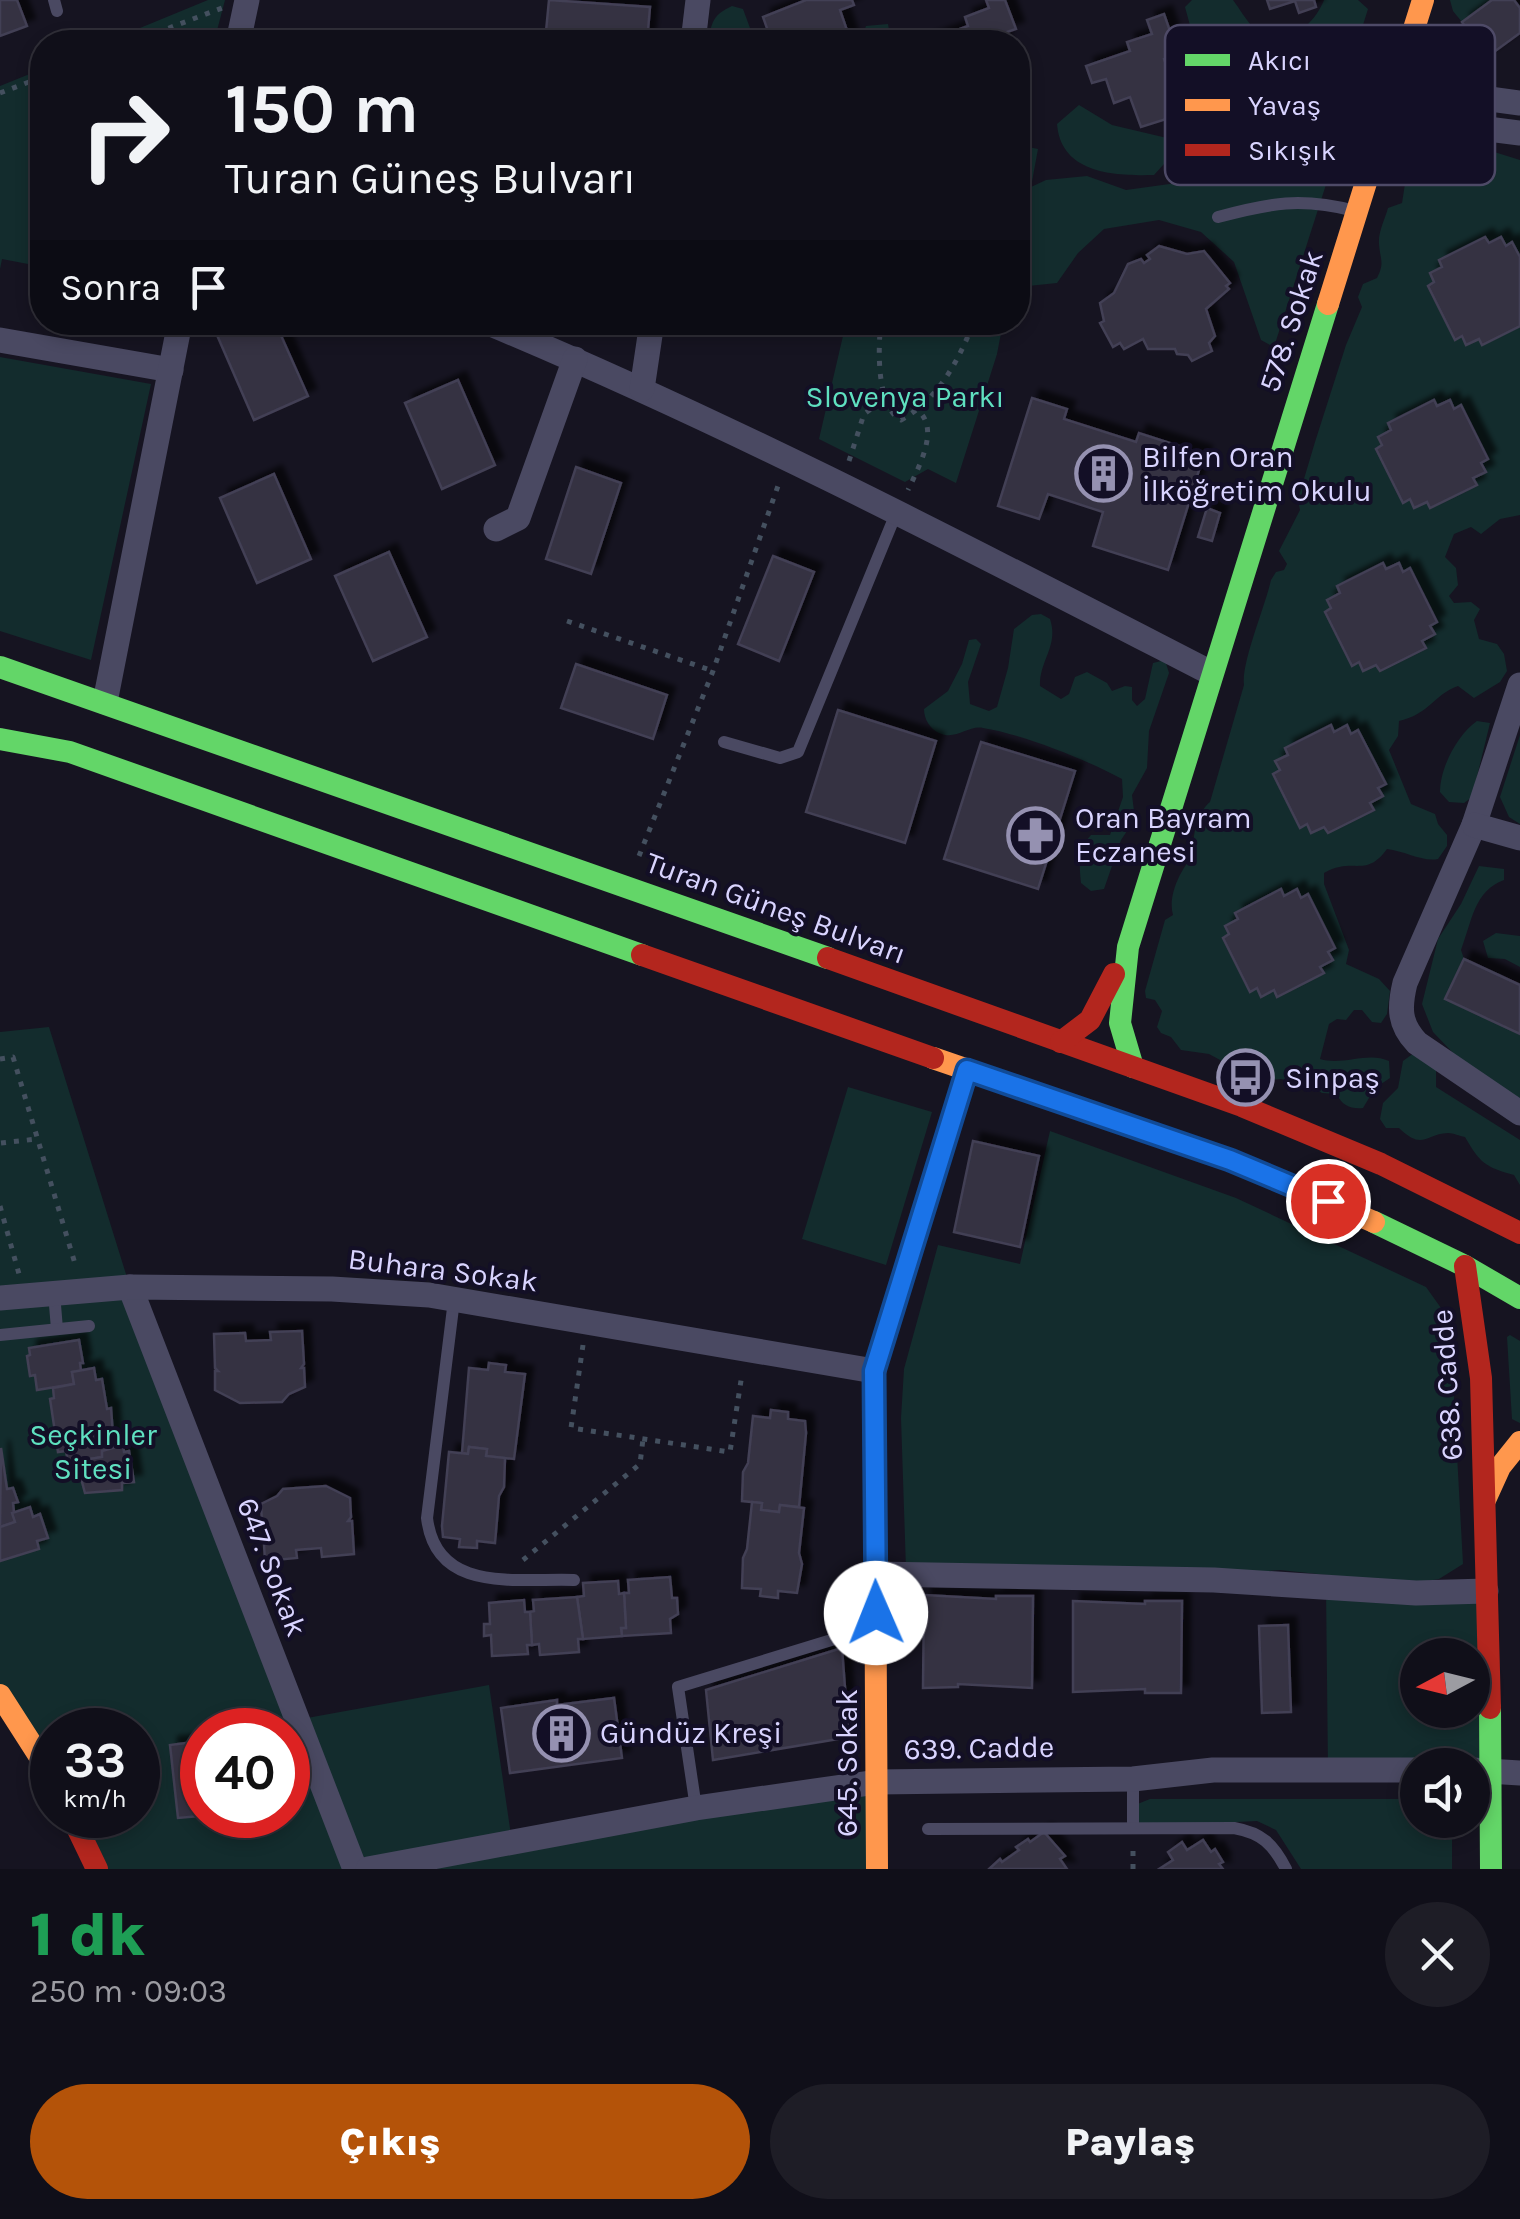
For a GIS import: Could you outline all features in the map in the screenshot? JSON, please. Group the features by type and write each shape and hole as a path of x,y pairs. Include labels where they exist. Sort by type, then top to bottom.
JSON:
{"main road":[{"name":"578. Sokak","path":"1415,25 1423,0"},
{"name":"578. Sokak","path":"1128,946 1365,185"},
{"name":"Turan Güneş Bulvarı","path":"0,667 1242,1106 1381,1164 1520,1233"},
{"path":"0,724 967,1070 1230,1160 1360,1215 1465,1266 1520,1298"},
{"path":"0,739 70,752"},
{"path":"1061,1042 1083,1028 1096,1011 1128,946"},
{"path":"1128,946 1118,1020 1133,1067"},
{"name":"645. Sokak","path":"878,1869 874,1371 967,1070"},
{"name":"638. Cadde","path":"1465,1266 1481,1378 1486,1591 1482,1748"},
{"name":"638. Cadde","path":"1484,1500 1500,1467 1520,1442"},
{"path":"0,1695 30,1742"},
{"path":"82,1838 97,1869"},
{"name":"638. Cadde","path":"1487,1838 1490,1869"}],"street":[{"path":"694,30 698,0"},
{"path":"236,4 237,30"},
{"path":"1495,100 1520,103"},
{"path":"1495,130 1520,133"},
{"path":"105,702 178,335"},
{"path":"517,335 842,483 1212,673"},
{"path":"642,389 650,335"},
{"path":"0,340 171,370"},
{"path":"496,529 518,518 574,359"},
{"path":"1520,684 1474,825 1405,983 1401,1017 1406,1032 1416,1043 1520,1113"},
{"path":"1474,825 1520,838"},
{"name":"Buhara Sokak","path":"13,1297 130,1287 332,1288 454,1300 874,1371"},
{"name":"647. Sokak","path":"130,1287 356,1869"},
{"path":"875,1574 1214,1580 1416,1593 1486,1591"},
{"name":"639. Cadde","path":"368,1869 696,1808 876,1782 1133,1779 1213,1770 1400,1770"},
{"path":"1490,1771 1520,1774"}],"lane":[{"path":"1218,217 1290,201 1318,202 1357,212"},
{"path":"724,742 780,758 798,752 897,511"},
{"path":"54,1293 57,1329"},
{"path":"454,1300 426,1518 435,1552 454,1569 479,1576 574,1580"},
{"path":"0,1335 89,1326"},
{"path":"696,1808 678,1687 876,1627"},
{"path":"1133,1779 1133,1828"},
{"path":"928,1828 1234,1828 1268,1840 1286,1869"}],"path":[{"path":"165,30 236,4"},
{"path":"0,93 30,82"},
{"path":"879,335 885,398 894,417 901,420 919,410 956,366 969,335"},
{"path":"842,483 864,414 885,398 906,401 919,410 927,423 929,438 924,457 897,511"},
{"path":"627,887 714,671 788,458"},
{"path":"566,621 714,671"},
{"path":"0,1059 13,1058 83,1291"},
{"path":"1,1144 37,1139"},
{"path":"0,1206 13,1297"},
{"path":"586,1322 571,1428 730,1452 745,1349"},
{"path":"502,1577 640,1464 643,1439"}],"green space":[{"path":"208,0 225,0 217,30 135,30"},
{"path":"1192,0 1233,0 1252,25 1190,25 1185,7"},
{"path":"1324,0 1358,0 1368,9 1363,25 1306,25"},
{"path":"1450,0 1492,0 1462,22"},
{"path":"732,6 743,9 752,30 711,30 721,13"},
{"path":"888,24 889,30 864,30 866,26"},
{"path":"30,74 30,254 28,264 2,259 0,269 0,86"},
{"path":"1079,105 1112,125 1165,138 1165,163 1154,175 1092,169 1068,153 1057,124"},
{"path":"1030,147 1038,149 1031,187 1046,180 1087,176 1126,190 1165,185 1326,185 1274,347 1261,340 1234,262 1201,232 1159,220 1104,229 1078,253 1057,283 1030,286"},
{"path":"1495,152 1520,160 1520,515 1500,519 1481,534 1471,527 1454,534 1445,557 1456,568 1458,585 1449,596 1454,603 1471,602 1480,609 1474,620 1479,639 1497,644 1504,654 1507,671 1500,682 1474,698 1458,686 1418,714 1399,721 1398,736 1389,750 1411,804 1435,814 1447,835 1447,846 1438,859 1387,849 1372,863 1324,873 1324,884 1349,950 1346,964 1379,979 1390,991 1387,1014 1381,1023 1372,1022 1362,1010 1354,1010 1346,1020 1337,1019 1329,1024 1320,1059 1373,1057 1389,1061 1390,1078 1375,1088 1363,1108 1355,1108 1344,1104 1337,1094 1281,1079 1259,1081 1209,1054 1181,1050 1157,1027 1162,1011 1155,1000 1146,998 1145,991 1165,920 1173,915 1177,881 1196,853 1196,826 1210,802 1271,580 1287,564 1279,551 1300,510 1298,499 1315,442 1362,307 1358,297 1363,284 1377,278 1381,268 1379,239 1388,208 1402,203 1405,185 1495,185"},
{"name":"Slovenya Parkı","path":"843,335 1001,335 956,483 928,469 905,482 819,439"},
{"path":"0,357 151,384 91,660 0,631"},
{"path":"1032,615 1050,619 1052,637 1040,686 1061,699 1069,694 1075,677 1087,672 1107,683 1112,691 1132,687 1132,700 1137,706 1145,699 1153,663 1165,660 1169,673 1149,731 1147,768 1132,795 1135,819 1121,840 1104,889 1091,891 1081,883 1080,857 1091,835 1110,835 1123,797 1122,779 1054,749 999,731 978,728 945,735 933,729 925,716 924,709 948,691 969,640 976,639 981,644 968,682 970,704 989,711 997,707 1014,629"},
{"path":"1477,721 1490,723 1472,797 1464,803 1449,802 1440,792 1446,763 1457,743"},
{"path":"1520,735 1520,824 1509,817 1500,797"},
{"path":"1479,866 1504,869 1504,880 1486,891 1475,908 1461,950 1464,959 1446,998 1520,1034 1520,1101 1457,1057 1433,1032 1422,1004 1438,939"},
{"path":"1496,933 1520,936 1520,967 1505,959 1488,958 1483,941"},
{"name":"Seçkinler Sitesi","path":"49,1027 130,1287 291,1708 180,1708 180,1838 310,1838 310,1717 489,1685 512,1842 877,1782 877,1869 97,1869 82,1838 160,1838 160,1708 30,1708 30,1742 0,1695 0,1032"},
{"path":"1414,1053 1436,1064 1436,1087 1520,1140 1520,1185 1514,1175 1484,1163 1465,1137 1448,1133 1419,1140 1399,1128 1386,1128 1380,1119 1383,1103 1398,1088 1403,1061"},
{"path":"848,1087 932,1112 886,1265 802,1239"},
{"path":"1050,1131 1236,1198 1426,1287 1450,1326 1463,1564 1439,1579 1411,1584 1280,1570 1216,1575 906,1569 901,1418 904,1369 938,1245 1020,1264"},
{"path":"1507,1337 1520,1341 1520,1423 1512,1419"},
{"path":"1326,1588 1486,1591 1488,1638 1400,1638 1400,1728 1490,1728 1490,1710 1492,1770 1490,1748 1400,1748 1400,1765 1328,1770"},
{"path":"1150,1799 1400,1799 1400,1838 1452,1838 1452,1869 1301,1869 1276,1830 1257,1821 1136,1827 1135,1805"}],"building":[{"path":"0,0 17,0 27,26 0,36"},
{"path":"549,0 650,7 648,30 546,30"},
{"path":"806,0 852,0 854,5 840,10 847,30 768,30 763,17"},
{"path":"986,0 1005,0 1016,29 957,30 968,26 965,17 989,8"},
{"path":"1267,0 1314,0 1316,7 1299,13 1295,1 1270,9"},
{"path":"1492,0 1514,0 1520,8 1520,33 1495,51 1495,25 1462,22"},
{"path":"1164,14 1168,25 1165,119 1141,127 1130,97 1114,103 1106,79 1092,83 1086,66 1130,51 1127,42 1152,34 1147,20"},
{"path":"1485,237 1489,243 1501,237 1506,246 1512,242 1520,257 1520,326 1482,345 1479,339 1466,345 1462,336 1455,340 1428,286 1434,282 1430,273 1442,267 1439,260"},
{"path":"1159,246 1187,254 1204,251 1230,283 1226,286 1229,289 1206,309 1215,336 1209,343 1212,351 1192,361 1175,349 1148,349 1143,339 1124,349 1120,343 1113,347 1100,323 1104,321 1100,303 1114,293 1128,264 1141,259 1144,263 1150,259 1147,255"},
{"path":"217,335 281,335 308,396 254,420"},
{"path":"458,380 495,465 442,489 405,403"},
{"name":"Bilfen Oran İlköğretim Okulu","path":"1032,398 1067,409 1064,419 1136,442 1139,433 1204,454 1168,570 1093,546 1103,512 1048,494 1039,519 998,506"},
{"path":"1434,400 1437,406 1450,400 1454,409 1461,405 1488,459 1481,463 1486,472 1473,478 1477,485 1430,508 1427,502 1414,508 1410,499 1403,503 1376,449 1382,445 1378,437 1391,430 1388,423"},
{"path":"576,467 621,483 591,574 546,559"},
{"path":"274,474 311,559 257,583 220,498"},
{"path":"1207,508 1220,513 1212,541 1198,537"},
{"path":"389,552 427,637 373,661 335,576"},
{"path":"773,556 814,572 779,661 738,644"},
{"path":"1383,563 1386,569 1399,563 1403,572 1410,568 1437,622 1430,626 1435,634 1422,641 1426,648 1380,671 1376,665 1363,671 1359,662 1352,666 1325,612 1331,608 1327,600 1340,593 1337,586"},
{"path":"576,664 667,695 653,739 561,708"},
{"path":"838,710 936,741 905,843 806,812"},
{"path":"1331,725 1334,732 1347,725 1351,734 1358,730 1386,784 1378,788 1383,796 1370,803 1374,810 1328,833 1324,827 1311,833 1307,824 1300,828 1273,774 1280,770 1275,761 1288,755 1285,748"},
{"path":"981,742 1075,771 1038,889 944,859"},
{"path":"1281,889 1284,896 1297,889 1301,898 1308,894 1335,948 1328,952 1333,960 1320,967 1324,973 1277,997 1274,990 1261,997 1257,988 1250,992 1223,938 1229,934 1225,926 1238,919 1235,913"},
{"path":"1464,959 1520,985 1520,1034 1445,999"},
{"path":"973,1141 1039,1156 1020,1247 954,1232"},
{"path":"302,1331 305,1387 282,1402 240,1403 215,1390 218,1371 214,1334 245,1333 246,1341 271,1340 270,1332"},
{"path":"79,1340 83,1363 81,1371 72,1372 74,1384 37,1390 35,1375 30,1376 29,1348"},
{"path":"489,1363 506,1365 505,1372 525,1374 514,1459 486,1456 487,1449 469,1447 468,1454 462,1453 469,1368 488,1370"},
{"path":"94,1368 96,1380 102,1379 107,1409 111,1408 114,1449 102,1451 102,1457 68,1463 66,1451 58,1452 50,1399 54,1398 53,1388 74,1384 72,1372"},
{"path":"771,1410 788,1412 788,1419 805,1421 806,1433 799,1507 780,1505 779,1512 761,1510 762,1503 742,1501 753,1416 770,1418"},
{"path":"123,1445 124,1452 129,1451 134,1482 122,1483 122,1490 85,1493 79,1471 85,1470 83,1460 102,1457 102,1451"},
{"path":"469,1447 487,1449 486,1456 505,1458 495,1543 477,1541 477,1548 459,1547 460,1539 443,1537 442,1526 449,1452 468,1454"},
{"path":"1,1448 7,1489 13,1488 18,1502 13,1503 15,1522 0,1527"},
{"path":"326,1486 350,1498 348,1521 352,1521 354,1554 322,1557 321,1548 296,1550 297,1558 265,1561 266,1523 262,1523 261,1504 283,1489"},
{"path":"752,1502 762,1503 761,1510 779,1512 780,1505 804,1508 797,1593 778,1591 778,1598 760,1596 761,1589 742,1588"},
{"path":"30,1507 33,1517 40,1514 48,1538 37,1541 39,1549 0,1561 0,1527 15,1522 12,1513"},
{"path":"670,1577 678,1614 670,1619 671,1633 622,1636 621,1628 626,1628 624,1593 629,1593 628,1580"},
{"path":"618,1581 619,1594 624,1593 626,1628 621,1628 622,1636 583,1639 577,1597 584,1596 583,1583"},
{"path":"924,1595 996,1599 1033,1596 1032,1688 958,1684 923,1688"},
{"path":"577,1597 583,1639 578,1639 579,1652 540,1655 539,1644 532,1645 533,1600"},
{"path":"524,1600 525,1612 530,1612 532,1645 527,1645 528,1654 492,1656 491,1635 484,1636 484,1624 490,1624 489,1603"},
{"path":"1073,1601 1182,1601 1181,1693 1145,1693 1145,1689 1073,1692"},
{"path":"1288,1625 1291,1712 1262,1713 1259,1626"},
{"path":"842,1648 848,1728 845,1735 713,1760 706,1690"},
{"name":"Gündüz Kreşi","path":"614,1698 622,1758 510,1773 501,1708 557,1700 557,1705"},
{"path":"180,1744 180,1818 178,1818 170,1745"},
{"path":"1044,1832 1065,1856 1060,1859 1067,1869 989,1869 1019,1850 1016,1847"},
{"path":"1203,1840 1211,1852 1215,1849 1223,1869 1159,1869 1173,1860 1168,1852 1182,1842 1187,1850"}],"traffic: fast":[{"path":"1133,1067 1120,1023 1128,947 1328,304"},
{"path":"0,667 828,958"},
{"path":"0,739 70,752 642,955"},
{"path":"881,1347 967,1070"},
{"path":"1374,1222 1520,1298"},
{"path":"1490,1708 1491,1869"}],"traffic: slow":[{"path":"1415,25 1423,0"},
{"path":"1328,304 1365,185"},
{"path":"933,1058 1230,1160 1374,1222"},
{"path":"877,1869 874,1371 881,1347"},
{"path":"1485,1500 1500,1467 1520,1442"},
{"path":"0,1695 30,1742"}],"traffic: jam":[{"path":"642,955 933,1058"},
{"path":"828,958 1242,1106 1381,1164 1520,1233"},
{"path":"1061,1042 1090,1020 1114,974"},
{"path":"1465,1266 1481,1378 1488,1638"},
{"path":"82,1838 97,1869"}],"place":[{"name":"Bilfen Oran İlköğretim Okulu","path":"1103,474"},
{"name":"Oran Bayram Eczanesi","path":"1036,835"},
{"name":"Sinpaş","path":"1246,1078"},
{"name":"Gündüz Kreşi","path":"561,1733"}],"route":[{"path":"876,1613 874,1371 967,1070 1230,1160 1328,1201"}]}
